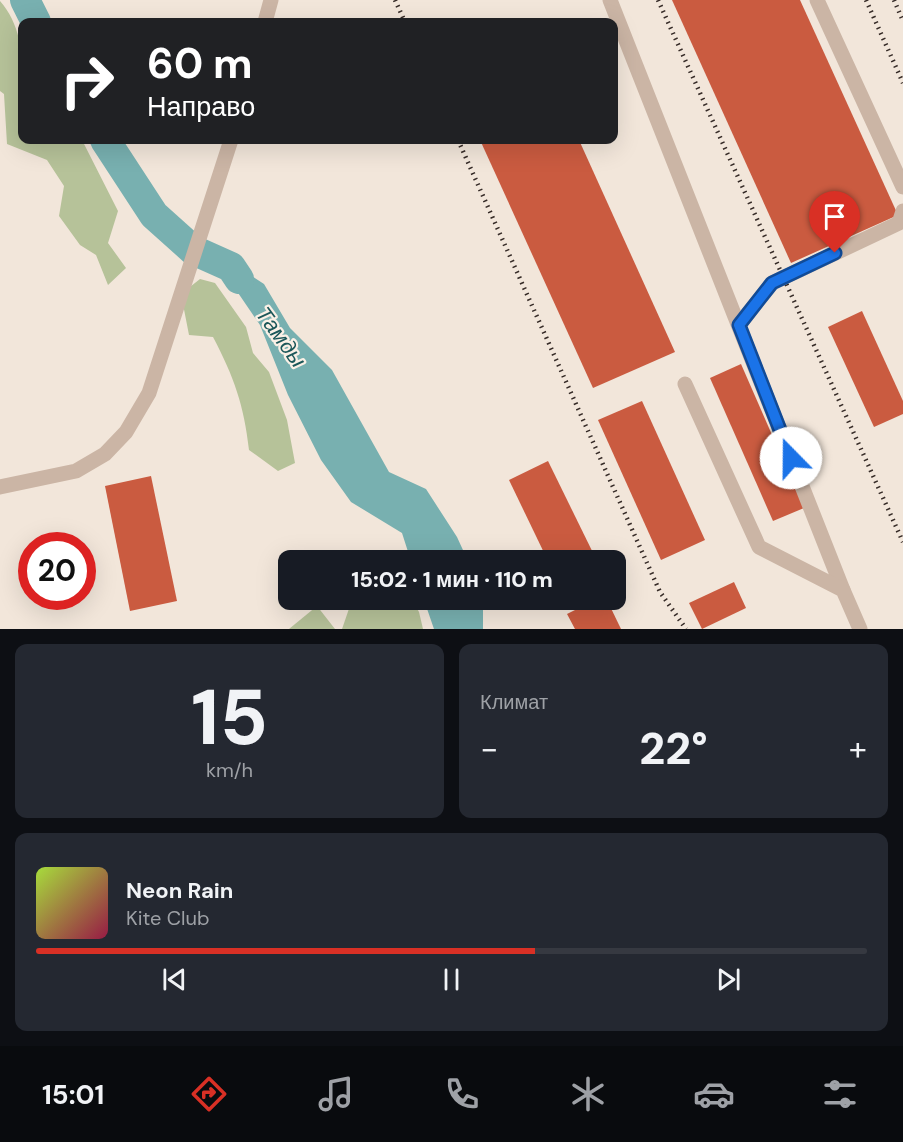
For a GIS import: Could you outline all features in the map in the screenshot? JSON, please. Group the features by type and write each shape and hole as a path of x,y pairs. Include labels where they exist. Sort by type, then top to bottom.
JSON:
{"lane":[{"path":"266,18 271,0"},
{"path":"610,0 617,18"},
{"path":"817,0 903,187"},
{"path":"618,20 860,629"},
{"path":"0,487 76,471 105,454 126,432 149,393 230,144"},
{"path":"739,325 772,283 899,223 903,211"},
{"path":"685,384 759,547 843,590"}],"green space":[{"path":"0,1 10,15 18,36 18,144 84,144 118,211 108,243 126,268 108,285 96,255 80,245 59,216 64,186 47,160 7,144 4,94 0,91"},
{"path":"200,279 215,283 246,327 253,353 269,372 287,420 295,463 278,471 249,450 237,392 213,337 189,335 181,294"},
{"path":"312,610 320,610 335,629 289,629"},
{"path":"349,610 418,610 423,629 342,629"}],"water":[{"path":"207,256 226,259 264,284 290,328 332,370 389,472 426,489 463,550 407,550 402,533 351,502 321,460 288,395 260,325 232,284"},
{"path":"427,610 483,610 483,629 434,629"}],"building":[{"path":"672,0 800,0 898,215 791,263"},
{"path":"482,144 581,144 675,352 593,388"},
{"path":"862,311 903,401 903,414 874,427 828,327"},
{"path":"741,364 804,508 773,521 710,378"},
{"path":"642,401 705,540 661,560 598,420"},
{"path":"548,461 592,550 543,550 509,480"},
{"path":"151,476 177,601 130,611 105,486"},
{"path":"734,582 746,608 702,629 689,603"},
{"path":"575,610 612,610 621,629 575,629 567,614"}],"waterway":[{"name":"Тамды","path":"25,0 34,18"},
{"name":"Тамды","path":"108,144 154,215 193,250 231,267 239,279"}],"railway":[{"path":"395,0 403,18"},
{"path":"658,0 903,542"},
{"path":"866,0 903,83"},
{"path":"894,0 903,21"},
{"path":"460,144 660,592 686,629"}],"route":[{"path":"791,458 739,325 763,291 772,283 835,253"}]}
